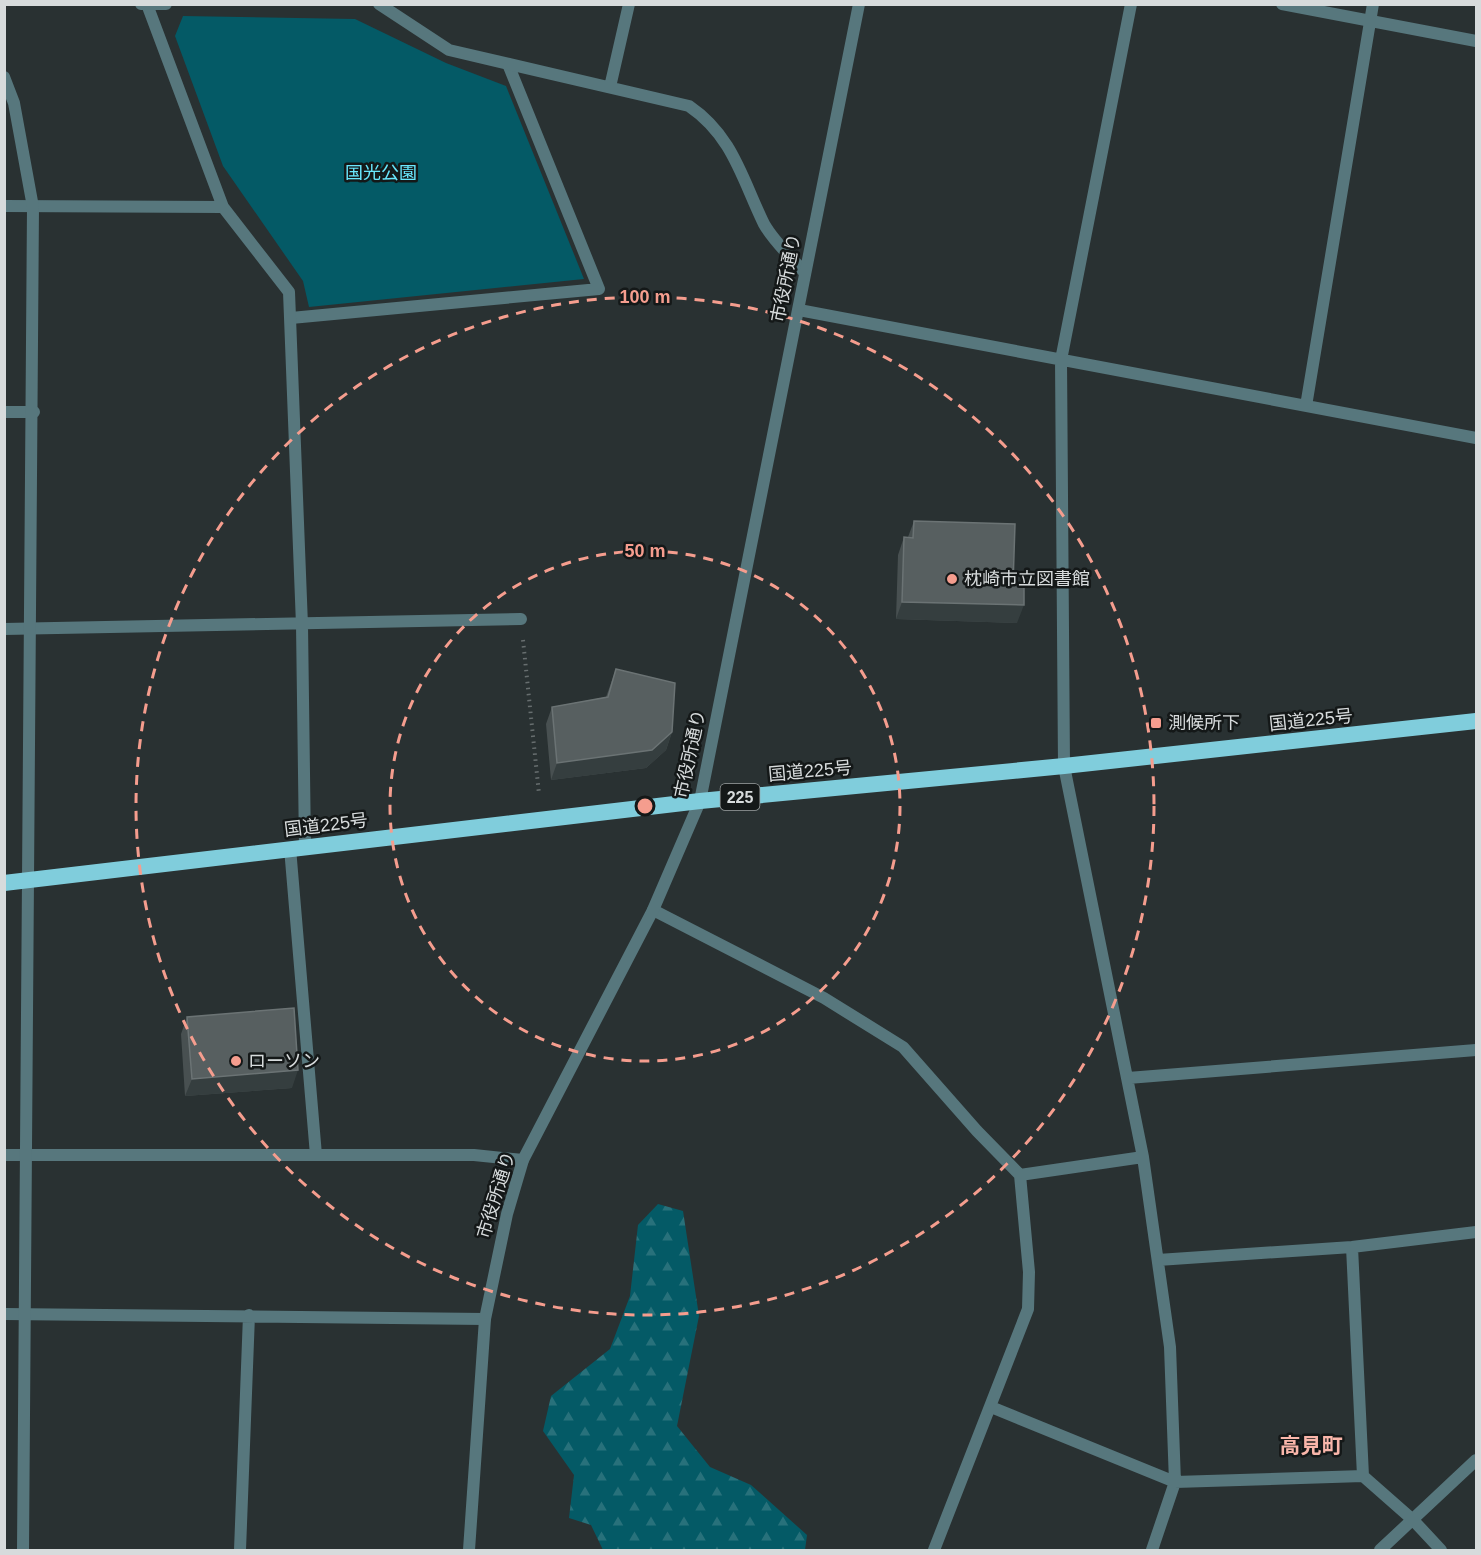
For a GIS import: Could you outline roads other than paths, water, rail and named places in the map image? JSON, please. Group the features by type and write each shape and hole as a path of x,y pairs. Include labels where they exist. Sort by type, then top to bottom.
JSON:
{"highway":[{"name":"国道225号","path":"4,883 700,801 1064,766 1476,721"}],"street":[{"path":"166,4 145,5 223,207 289,292 302,625 297,848 316,1155"},
{"path":"379,4 449,50 689,106 708,119 736,159 766,226 806,273"},
{"path":"610,87 629,4"},
{"name":"市役所通り","path":"470,1551 485,1319 493,1268 524,1160 653,910 700,801 859,4"},
{"path":"1131,4 1061,360 1064,766 1143,1157 1170,1347 1174,1482 1152,1551"},
{"path":"1282,4 1476,41"},
{"path":"1306,406 1373,4"},
{"path":"291,318 599,289 508,64"},
{"path":"4,77 14,103 33,207 34,412 23,1314 23,1551"},
{"path":"4,206 223,207"},
{"path":"799,310 1476,438"},
{"path":"4,412 34,412"},
{"path":"4,628 302,625 521,619"},
{"path":"653,910 825,998 903,1047 976,1131 1020,1175 1029,1272 1028,1309 934,1551"},
{"path":"1128,1078 1476,1050"},
{"path":"4,1155 474,1155 524,1160"},
{"path":"1020,1175 1143,1157"},
{"path":"1158,1260 1352,1247 1476,1232"},
{"path":"1352,1247 1363,1476"},
{"path":"4,1314 485,1319"},
{"path":"240,1551 249,1315"},
{"path":"991,1407 1174,1482 1363,1476 1413,1520 1441,1551"},
{"path":"1380,1551 1476,1460"}],"place":[{"name":"枕崎市立図書館","path":"952,579"},
{"name":"測候所下","path":"1156,723"},
{"name":"ローソン","path":"236,1061"}],"district":[{"name":"高見町","path":"1311,1446"}],"park label":[{"name":"国光公園","path":"381,173"}]}
